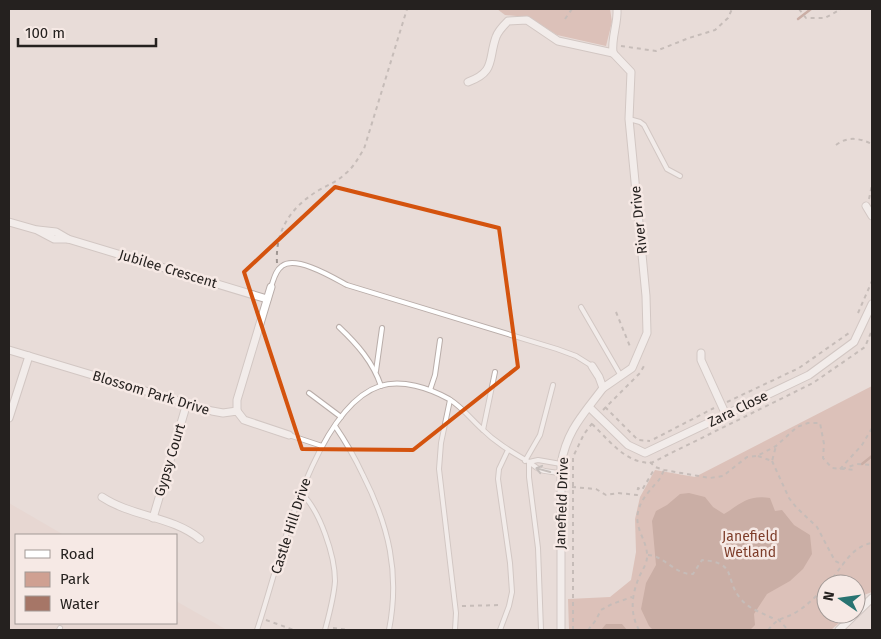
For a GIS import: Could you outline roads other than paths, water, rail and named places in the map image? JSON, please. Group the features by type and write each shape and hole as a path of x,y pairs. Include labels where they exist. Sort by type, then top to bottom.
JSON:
{"street":[{"path":"468,82 489,68 496,35 508,20 527,20 558,41 613,54 612,45 618,19 617,9"},
{"name":"River Drive","path":"612,382 632,368 647,333 646,296 629,119 631,72 613,54"},
{"path":"866,206 872,216"},
{"name":"Jubilee Crescent","path":"9,222 37,230 56,232 68,239 267,299"},
{"path":"271,287 237,400 237,410 244,420 289,435"},
{"name":"Zara Close","path":"589,407 628,445 645,453 809,375 854,342 872,304"},
{"name":"Blossom Park Drive","path":"9,350 218,412 237,410"},
{"path":"701,353 701,360 726,415"},
{"path":"9,418 29,356"},
{"path":"592,366 599,377 602,388"},
{"name":"Janefield Drive","path":"561,630 561,464 570,433 602,388 612,382"},
{"name":"Gypsy Court","path":"153,518 187,403"},
{"path":"102,497 118,507 182,527 200,539"},
{"path":"839,630 872,598"}],"lane":[{"path":"629,119 644,125 667,169 680,176"},
{"path":"271,287 277,270 284,264 307,266 323,272 347,286 558,349 576,356 592,366"},
{"path":"581,307 621,376"},
{"path":"339,328 354,342 376,371 381,386 407,385 430,390 450,400 508,450 542,470 560,473"},
{"path":"376,371 382,328"},
{"path":"430,390 440,340"},
{"path":"483,430 495,372"},
{"path":"541,630 538,548 527,461 540,434 554,385"},
{"name":"Castle Hill Drive","path":"257,630 301,493 322,446 341,417 364,395 381,386"},
{"path":"309,393 341,417"},
{"path":"450,400 441,443 439,469 455,607 455,630"},
{"path":"335,426 346,440 368,485 387,534 393,576 389,630"},
{"path":"289,435 322,446"},
{"path":"500,630 512,592 510,563 498,479 499,469 508,450"},
{"path":"527,461 538,460 561,464"},
{"path":"301,493 320,522 333,564 334,589 325,629"}],"water":[{"path":"689,493 705,497 713,507 724,514 751,499 770,498 775,511 782,510 794,525 810,535 812,554 803,569 790,581 767,594 754,614 755,625 750,630 653,630 641,609 646,583 656,565 652,521 656,511 680,494"},
{"path":"606,624 622,624 627,630 601,630"}],"waterway":[{"path":"798,19 811,9"},
{"path":"862,464 872,456"}],"park label":[{"name":"Janefield Wetland","path":"750,544"}]}
